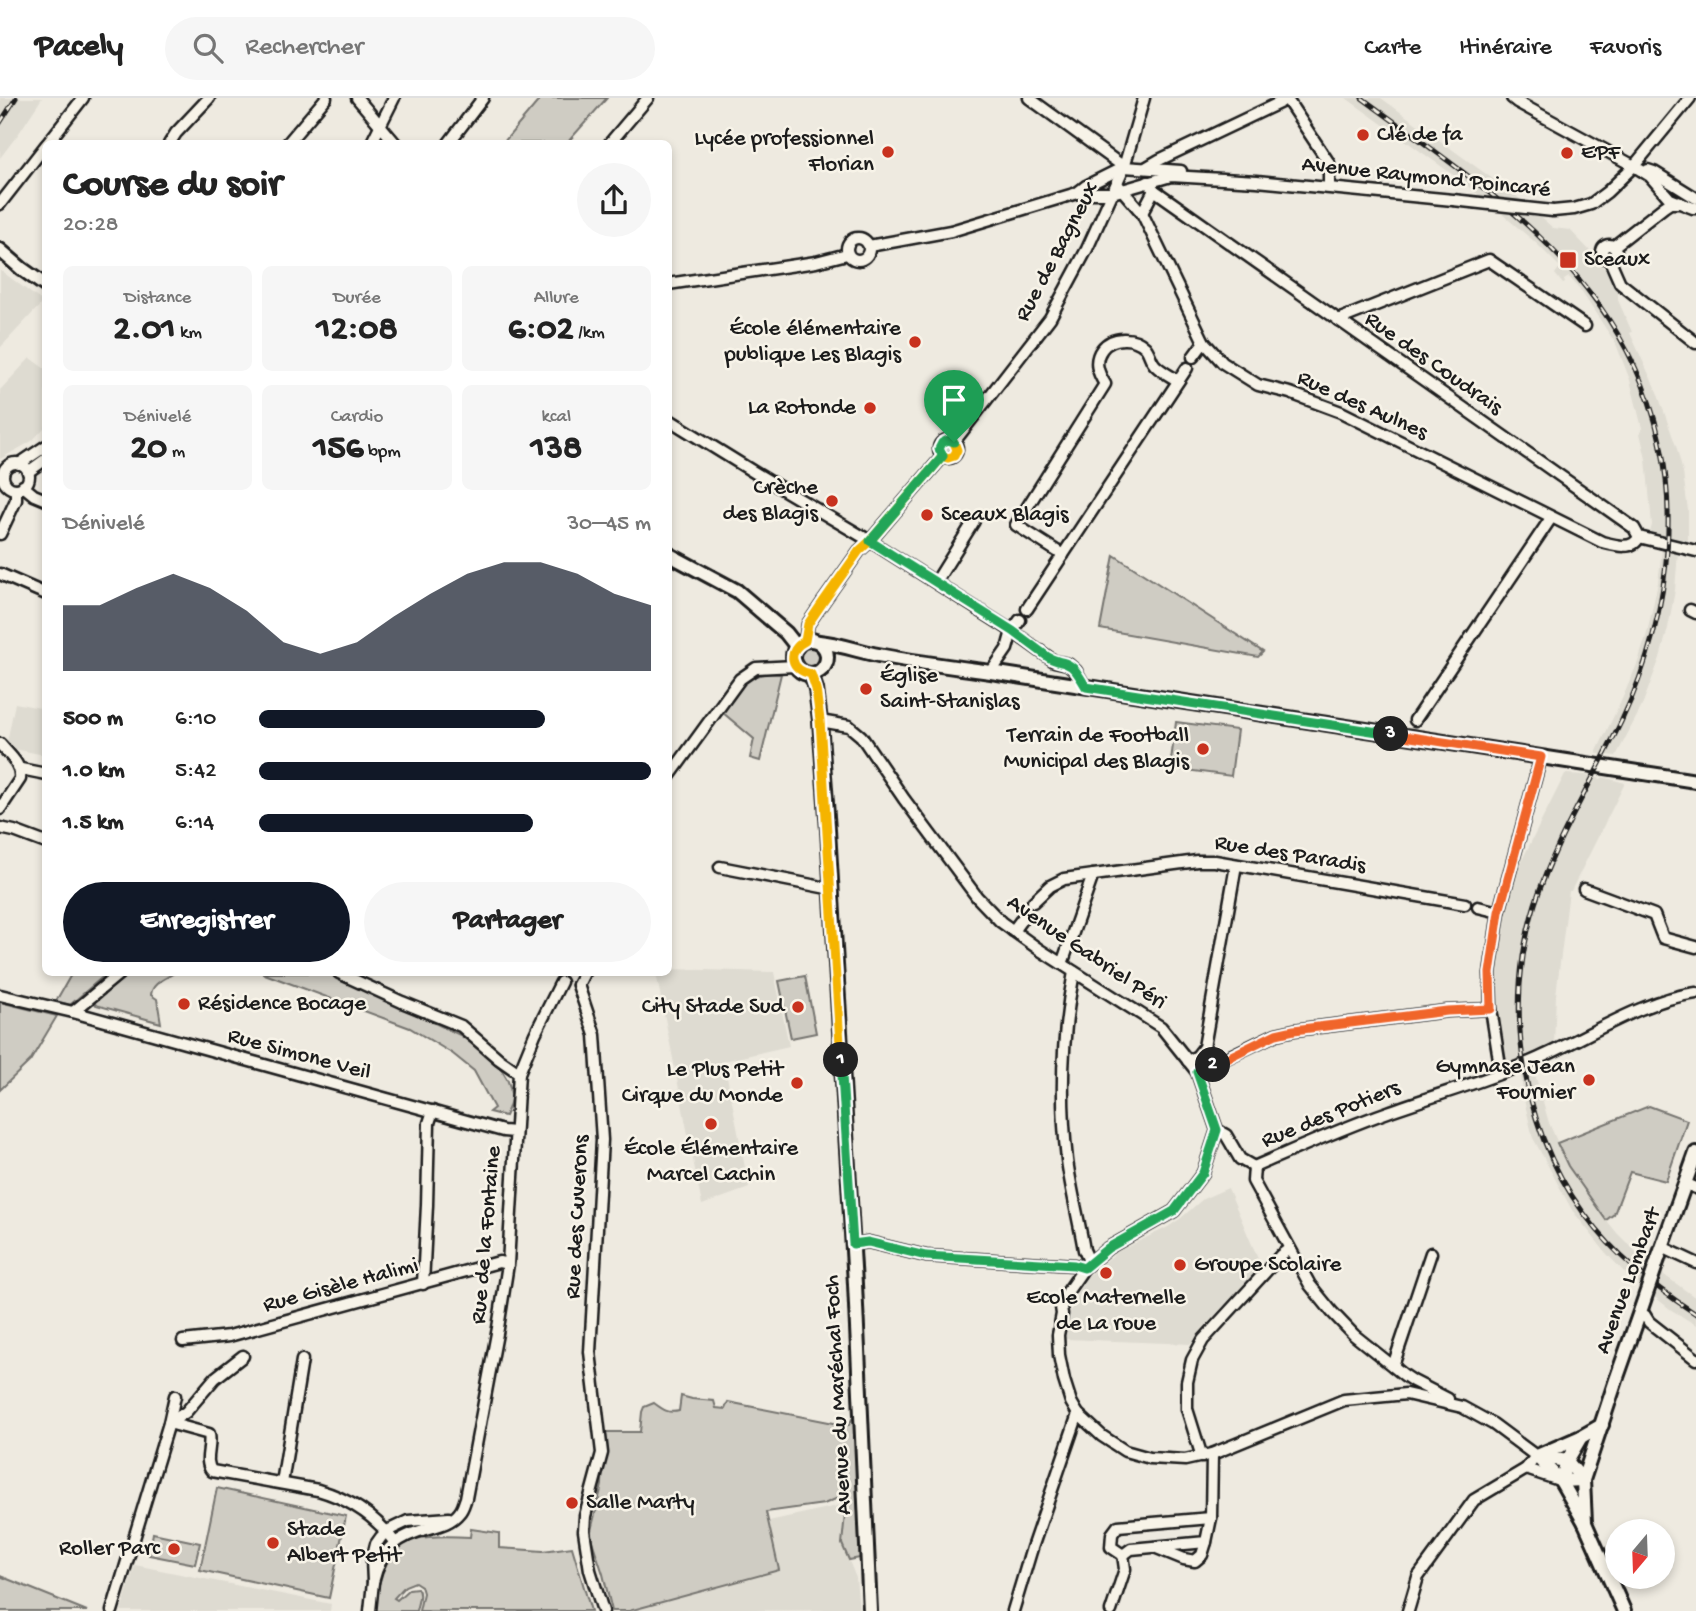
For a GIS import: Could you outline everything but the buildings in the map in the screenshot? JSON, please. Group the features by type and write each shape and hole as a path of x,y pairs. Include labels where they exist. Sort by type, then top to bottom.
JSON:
{"main road":[{"path":"0,250 42,283"},
{"path":"672,556 737,591 801,644"},
{"path":"819,642 825,648 825,665 820,672 804,673 795,666 793,660 801,644 812,640 934,665 1696,780"},
{"path":"827,659 840,655 874,654"},
{"name":"Avenue du Maréchal Foch","path":"811,674 820,720 832,890 853,1244 870,1611"},
{"name":"Avenue Lombart","path":"1585,1523 1583,1480 1660,1253 1691,1186 1696,1153"},
{"path":"1536,1456 1602,1425"},
{"path":"1581,1437 1567,1461 1561,1481 1583,1480"},
{"path":"1536,1456 1567,1461 1583,1480"},
{"name":"Avenue Lombart","path":"1536,1456 1561,1481 1585,1523 1624,1611"}],"street":[{"path":"49,140 83,98"},
{"path":"172,140 209,98"},
{"path":"290,140 326,98"},
{"path":"357,98 393,140"},
{"path":"372,140 394,98"},
{"path":"451,140 484,98"},
{"path":"612,140 648,98"},
{"path":"1029,98 1124,167"},
{"name":"Rue de Bagneux","path":"801,644 808,624 859,551 943,456 954,456 957,450 956,438 1050,318 1117,188 1144,98"},
{"path":"869,246 951,231 1077,193 1124,167 1142,168 1161,164 1285,98 1329,167 1329,187"},
{"path":"1513,98 1634,166 1677,203"},
{"name":"Avenue Raymond Poincaré","path":"1077,193 1146,186 1171,176 1329,187 1553,211 1574,209 1591,204 1607,192 1634,166 1690,98"},
{"path":"0,204 42,149"},
{"name":"Avenue Raymond Poincaré","path":"1161,164 1242,180"},
{"path":"1634,166 1654,172 1696,198"},
{"path":"1142,168 1146,186 1142,213"},
{"name":"Rue des Coudrais","path":"1146,186 1634,528 1639,537 1696,551"},
{"name":"Rue des Aulnes","path":"1117,188 1142,213 1204,342 1223,363 1258,385 1334,409 1602,542 1632,545 1639,537"},
{"path":"1096,193 1105,208"},
{"path":"1696,208 1670,203 1613,247 1615,254 1609,258 1620,282 1696,343"},
{"path":"854,238 862,238 869,246 869,254 863,260 852,259 847,254 847,246 854,238"},
{"path":"672,283 816,262 847,254"},
{"path":"1338,320 1489,260 1585,326"},
{"path":"1063,555 1016,525 1105,384 1097,365 1101,349 1109,342 1122,338 1137,341 1147,349 1155,365 1178,381"},
{"path":"1194,357 1204,342"},
{"path":"1027,610 1187,368"},
{"path":"672,421 936,582 1013,631 1054,661 1068,664 1086,687"},
{"path":"19,464 42,449"},
{"path":"28,472 42,462"},
{"path":"0,534 20,487 28,480 28,472 23,465 8,466 2,479 8,486 20,487 42,498"},
{"path":"1415,720 1551,518"},
{"path":"936,582 974,521"},
{"path":"0,574 42,592"},
{"path":"991,672 1007,649 1020,620"},
{"path":"674,764 740,679 756,668 795,666"},
{"name":"Avenue Gabriel Péri","path":"820,720 849,726 861,736 976,897 994,915 1062,964 1161,1027 1197,1072 1217,1130"},
{"path":"0,744 21,769 42,773"},
{"path":"1501,1073 1491,1009 1490,973 1499,912 1541,757"},
{"path":"0,809 20,779 21,769"},
{"path":"0,828 42,842"},
{"name":"Rue des Paradis","path":"1033,902 1050,886 1064,879 1197,861 1215,861 1465,904"},
{"path":"1188,1061 1205,1047 1236,865"},
{"path":"720,867 832,890"},
{"path":"1062,964 1093,875"},
{"path":"1584,889 1654,915 1663,938 1696,947"},
{"path":"1478,907 1499,912"},
{"path":"1013,931 1024,916"},
{"path":"1074,972 1063,1059 1063,1101 1067,1161 1087,1265"},
{"path":"73,1012 116,976"},
{"path":"346,976 461,1026 519,1073"},
{"path":"560,977 569,985 578,985 582,976"},
{"name":"Rue de la Fontaine","path":"453,1518 461,1511 466,1498 508,1264 519,1073 560,977"},
{"name":"Rue des Cuverons","path":"578,985 594,1035 602,1140 590,1352 602,1453 585,1516 584,1531 590,1570 603,1611"},
{"name":"Rue des Potiers","path":"1254,1167 1347,1127 1538,1059 1641,1010 1696,993"},
{"name":"Rue Simone Veil","path":"0,995 73,1012 503,1131 515,1132"},
{"path":"1197,1072 1276,1034 1294,1030 1447,1011 1491,1009"},
{"path":"423,1284 429,1123 433,1111"},
{"path":"1408,1611 1418,1577 1474,1500 1526,1469 1536,1456 1493,1424 1462,1406 1413,1381 1354,1335 1310,1286 1253,1181 1254,1167 1240,1159 1226,1135 1217,1130 1203,1173 1174,1211 1108,1248 1087,1265 1068,1291 1061,1307 1059,1355 1071,1402 1079,1414 1102,1436 1125,1451 1150,1458 1185,1461 1207,1456 1344,1401 1406,1394 1462,1406"},
{"path":"853,1244 868,1242 926,1256 1087,1265"},
{"path":"1154,1546 1184,1559 1195,1561 1202,1555 1211,1518 1207,1456 1187,1409 1187,1382 1192,1360 1203,1340 1289,1249"},
{"path":"1393,1366 1431,1252"},
{"path":"1660,1253 1696,1263"},
{"name":"Rue Gisèle Halimi","path":"184,1341 229,1336 499,1262 508,1264"},
{"path":"1642,1310 1649,1322 1696,1359"},
{"path":"169,1423 186,1412 215,1378 243,1356"},
{"path":"282,1483 302,1360"},
{"path":"1406,1394 1413,1381"},
{"path":"112,1611 175,1396"},
{"path":"1013,1611 1079,1414"},
{"path":"169,1423 209,1434 211,1438 207,1461 212,1471 334,1494 378,1522 395,1543"},
{"path":"1526,1469 1561,1481"},
{"path":"370,1611 374,1550 387,1531 408,1521 453,1518"},
{"path":"373,1582 379,1562 388,1548 413,1532 443,1524 453,1518"},
{"path":"1111,1611 1125,1569 1123,1555 1111,1547 1111,1534 1118,1526 1211,1518"},
{"path":"1123,1555 1131,1549 1206,1542"}],"shaded area":[{"path":"0,98 42,98 0,158"},
{"path":"541,98 607,98 570,140 506,140"},
{"path":"1346,98 1381,98 1515,195 1553,228 1570,230 1618,285 1618,300 1657,392 1677,449 1688,510 1688,541 1665,539 1650,532 1652,525 1646,459 1640,433 1642,428 1630,380 1616,344 1579,288 1569,277 1563,284 1555,274 1560,267 1502,214 1459,179"},
{"path":"0,270 42,303 0,348"},
{"path":"30,358 42,367 42,430 32,441 0,459 0,390"},
{"path":"1662,550 1678,552 1675,590 1660,658 1641,708 1616,756 1599,754 1596,753 1638,662 1647,633"},
{"path":"1114,555 1263,652 1258,657 1100,629"},
{"path":"810,647 817,650 820,657 817,664 810,667 803,664 800,657 803,650"},
{"path":"769,673 781,674 760,761 750,758 754,739 722,712 746,681"},
{"path":"15,703 42,708 42,754 14,749 7,742"},
{"name":"Terrain de Football Municipal des Blagis","path":"1176,722 1237,730 1231,776 1170,768"},
{"path":"1565,774 1588,775 1601,779 1603,777 1625,783 1569,891 1556,995 1554,1046 1532,1056 1519,1056 1519,1060 1503,1063 1495,979 1504,914 1516,872"},
{"name":"École Élémentaire Marcel Cachin","path":"672,969 774,972 789,1046 724,1061 749,1188 702,1205 657,976 672,976"},
{"path":"70,976 104,976 70,1005 56,1001"},
{"path":"169,976 154,987 151,995 157,999 161,1023 96,1005 94,1002 120,978"},
{"path":"270,976 335,976 460,1035 492,1060 505,1076 511,1097 505,1116 489,1112 494,1108 474,1071 453,1054 410,1028"},
{"name":"City Stade Sud","path":"805,976 816,1033 791,1038 779,981"},
{"path":"0,1002 57,1016 30,1061 0,1090"},
{"path":"1535,1074 1549,1123 1568,1166 1617,1233 1646,1262 1696,1298 1696,1325 1670,1309 1627,1275 1572,1210 1533,1138 1521,1076"},
{"path":"1649,1106 1687,1120 1666,1181 1630,1172 1614,1214 1606,1220 1568,1166 1557,1143"},
{"name":"Groupe Scolaire","path":"1228,1188 1261,1266 1191,1344 1065,1339 1070,1312 1087,1277 1117,1252 1168,1227 1203,1199"},
{"path":"681,1396 714,1401 716,1408 725,1409 728,1402 839,1424 849,1425 852,1419 858,1419 860,1558 849,1560 842,1544 847,1494 824,1504 766,1512 779,1570 629,1611 612,1611 590,1535 602,1485 604,1432 640,1432 644,1407 654,1403 668,1411 679,1411"},
{"name":"Stade Albert Petit","path":"217,1488 346,1516 329,1598 200,1570"},
{"path":"846,1504 842,1544 856,1578 859,1610 629,1611 779,1570 769,1521"},
{"path":"471,1529 499,1533 499,1548 543,1551 572,1547 591,1611 419,1611 423,1593 421,1586 415,1582 405,1586 394,1598 397,1600 409,1589 417,1588 419,1596 416,1611 376,1611 380,1572 393,1549 416,1539 470,1537"},
{"name":"Roller Parc","path":"153,1533 200,1543 195,1564 149,1555"},
{"path":"135,1565 331,1604 330,1611 121,1611"},
{"path":"0,1576 87,1611 0,1611"}],"railway":[{"path":"0,123 16,98"},
{"path":"1362,98 1479,185 1551,249 1583,284 1611,324 1635,367 1652,410 1668,500 1667,546 1653,636 1639,680 1621,722 1543,880 1525,946 1520,989 1520,1032 1536,1117 1551,1157 1572,1195 1597,1230 1619,1254 1656,1286 1696,1314"}],"place":[{"name":"Clé de fa","path":"1363,135"},
{"name":"Lycée professionnel Florian","path":"888,152"},
{"name":"EPF","path":"1567,153"},
{"name":"Sceaux","path":"1568,260"},
{"name":"École élémentaire publique Les Blagis","path":"915,342"},
{"name":"La Rotonde","path":"870,408"},
{"name":"Crèche des Blagis","path":"832,501"},
{"name":"Sceaux Blagis","path":"927,515"},
{"name":"Église Saint-Stanislas","path":"866,689"},
{"name":"Terrain de Football Municipal des Blagis","path":"1203,749"},
{"name":"Résidence Bocage","path":"184,1004"},
{"name":"City Stade Sud","path":"798,1007"},
{"name":"Gymnase Jean Fournier","path":"1589,1080"},
{"name":"Le Plus Petit Cirque du Monde","path":"797,1083"},
{"name":"École Élémentaire Marcel Cachin","path":"711,1124"},
{"name":"Groupe Scolaire","path":"1180,1265"},
{"name":"Ecole Maternelle de La roue","path":"1106,1273"},
{"name":"Salle Marty","path":"572,1503"},
{"name":"Stade Albert Petit","path":"273,1543"},
{"name":"Roller Parc","path":"174,1549"}],"route":[{"path":"954,442 948,440 942,443 939,449 943,456 870,541 1013,631 1041,653 1054,661 1068,664 1086,687 1541,757 1499,912 1490,973 1491,1009 1447,1011 1294,1030 1276,1034 1197,1072 1217,1130 1203,1173 1174,1211 1108,1248 1084,1268 1074,1265 926,1256 868,1242 853,1244 820,720 811,674 804,673 795,666 794,652 805,641 808,624 859,551 943,456 954,456 957,450 954,442"}]}
